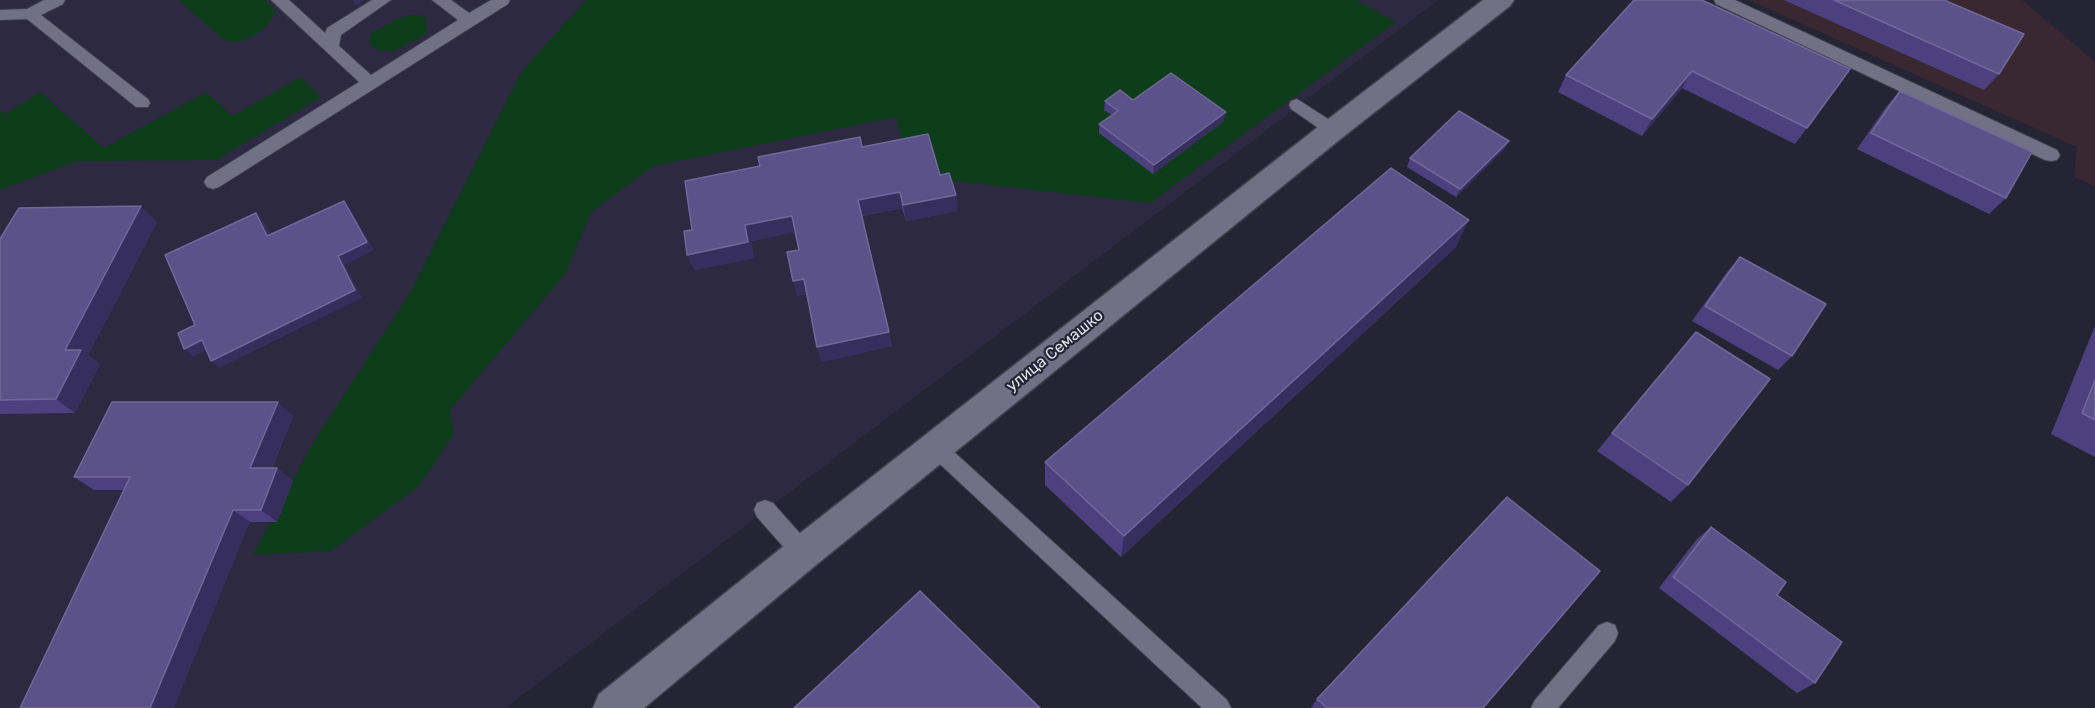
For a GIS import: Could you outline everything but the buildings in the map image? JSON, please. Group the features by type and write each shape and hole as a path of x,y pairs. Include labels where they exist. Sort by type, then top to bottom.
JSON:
{"street":[{"name":"улица Семашко","path":"613,708 935,447 1333,130 1501,0"}],"lane":[{"path":"0,15 30,14 57,0"},
{"path":"279,0 369,82"},
{"path":"331,48 333,32 383,0"},
{"path":"440,0 468,20"},
{"path":"213,182 502,0"},
{"path":"1722,0 2051,155"},
{"path":"30,14 142,103"},
{"path":"1298,105 1333,130"},
{"path":"935,447 1219,708"},
{"path":"765,510 803,553"},
{"path":"1543,708 1607,633"}],"shaded area":[{"path":"0,0 1438,0 505,708 0,708"},
{"path":"1749,0 2022,0 2095,62 2095,186 2074,177 2077,147"}],"green space":[{"path":"179,0 265,0 276,10 266,27 248,39 235,42 224,40"},
{"path":"586,0 1356,0 1396,22 1150,203 911,176 896,117 653,166 591,212 566,273 450,410 454,434 418,487 331,551 253,555 313,443 411,291 522,71"},
{"path":"410,15 424,16 427,23 427,34 392,52 377,50 369,43 372,33 397,19"},
{"path":"301,77 321,97 216,160 77,161 0,190 0,110 5,114 40,92 104,148 206,92 232,116"}]}
